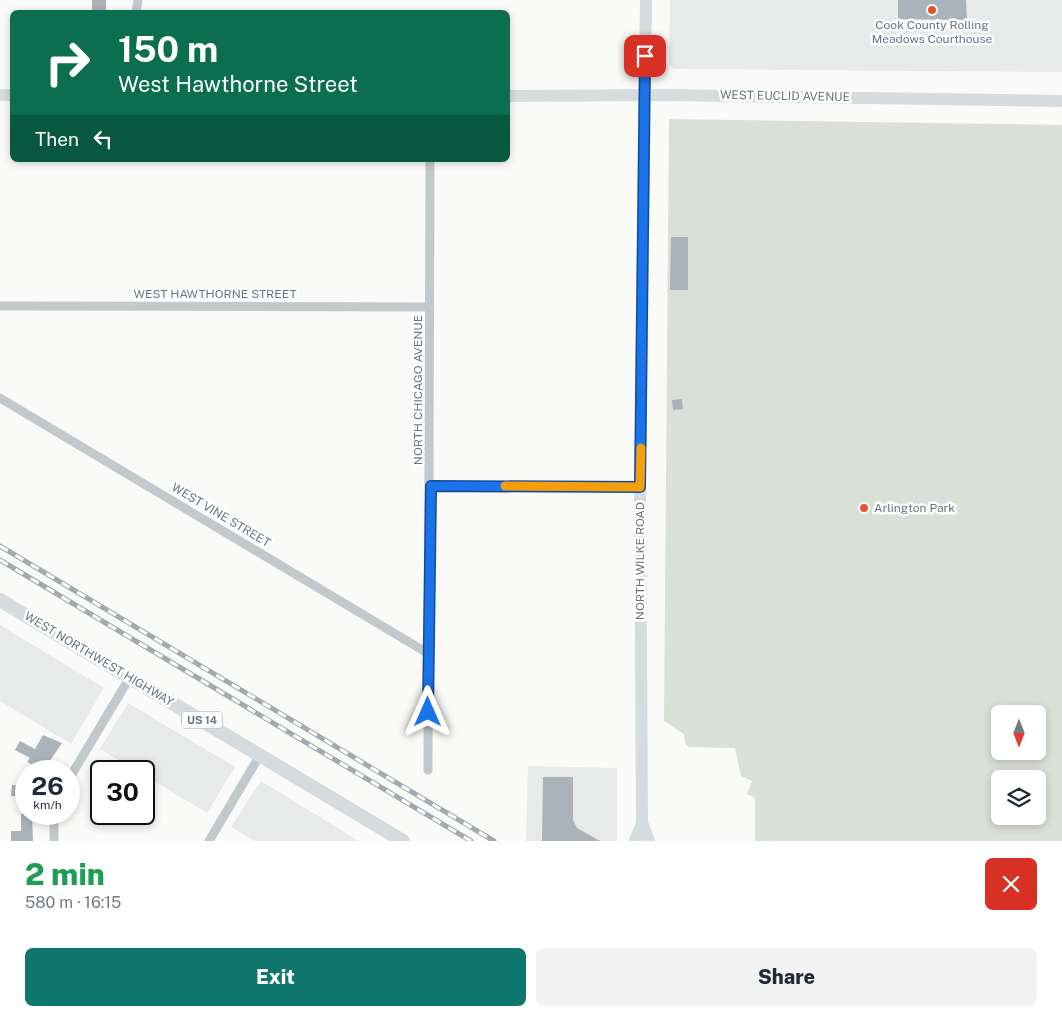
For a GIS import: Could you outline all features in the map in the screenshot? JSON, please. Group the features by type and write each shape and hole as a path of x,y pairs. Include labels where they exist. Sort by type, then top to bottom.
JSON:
{"main road":[{"name":"NORTH WILKE ROAD","path":"646,0 640,487 642,823 649,841"},
{"name":"WEST EUCLID AVENUE","path":"510,96 645,95 1062,101"},
{"name":"WEST NORTHWEST HIGHWAY","path":"0,600 260,755 387,837 403,841"},
{"name":"NORTH WILKE ROAD","path":"635,841 642,823"}],"street":[{"name":"NORTH CHICAGO AVENUE","path":"428,770 431,486 430,162"},
{"name":"WEST HAWTHORNE STREET","path":"0,306 430,307"},
{"name":"WEST VINE STREET","path":"0,398 429,654"},
{"path":"431,486 640,487"},
{"path":"80,761 130,677"},
{"path":"209,841 260,755"},
{"path":"54,825 54,841"}],"shaded area":[{"path":"670,0 1062,0 1062,72 674,69 669,65"},
{"name":"Arlington Park","path":"669,119 1062,125 1062,841 755,841 755,798 747,794 752,781 741,776 735,748 689,747 685,743 684,734 664,721"},
{"path":"0,625 104,688 71,744 0,701"},
{"path":"128,703 235,767 207,813 155,782 155,760 118,760 100,749"},
{"path":"528,766 617,768 617,841 526,841"},
{"path":"261,781 359,841 255,841 231,827"}],"building":[{"path":"92,0 106,0 106,10 92,10"},
{"name":"Cook County Rolling Meadows Courthouse","path":"898,0 966,0 967,20 898,19"},
{"path":"671,237 688,237 688,290 670,290"},
{"path":"682,399 683,409 673,410 672,400"},
{"path":"43,735 62,743 50,760 28,760 30,758 15,750 20,741 35,749"},
{"path":"543,777 573,777 573,820 577,828 600,841 542,841"},
{"path":"12,785 15,785 15,796 11,796"},
{"path":"21,825 32,825 33,841 11,841 11,831 21,831"}],"railway":[{"path":"0,546 494,841"},
{"path":"0,560 471,841"}],"slow traffic":[{"path":"505,486 640,487 641,448"}],"place":[{"name":"Cook County Rolling Meadows Courthouse","path":"932,10"},
{"name":"Arlington Park","path":"864,508"}],"route":[{"path":"428,712 431,486 640,487 645,56"}]}
